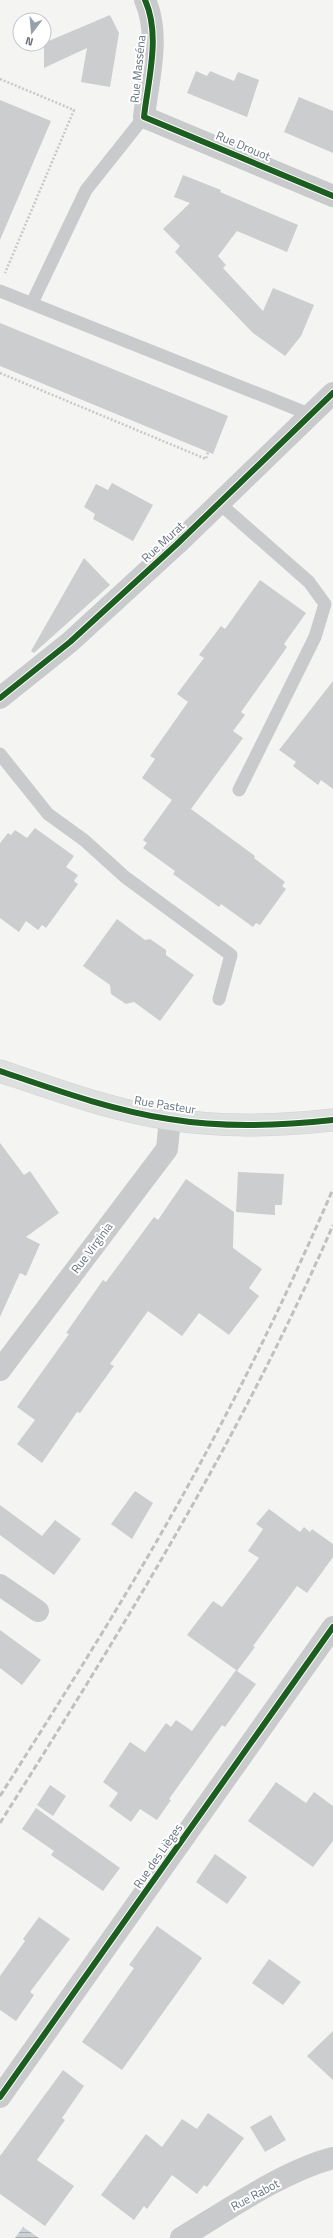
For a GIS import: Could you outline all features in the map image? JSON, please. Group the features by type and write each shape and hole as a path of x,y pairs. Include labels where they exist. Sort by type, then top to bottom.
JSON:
{"street":[{"name":"Rue Masséna","path":"144,117 153,36 149,9 145,0"},
{"name":"Rue Drouot","path":"144,117 333,196"},
{"name":"Rue Murat","path":"0,698 70,642 219,503 309,414 333,393"},
{"name":"Rue Pasteur","path":"0,1071 112,1107 170,1119 239,1125 274,1125 333,1120"},
{"name":"Rue Virginia","path":"0,1370 167,1149 170,1119"},
{"path":"0,1585 38,1611"},
{"name":"Rue des Lièges","path":"0,2097 333,1627"},
{"name":"Rue Rabot","path":"181,2238 244,2200 316,2163 333,2158"}],"lane":[{"path":"32,303 86,190 144,117"},
{"path":"0,292 32,303 309,414"},
{"path":"219,503 309,582 325,604 315,637 239,790"},
{"path":"0,754 48,814 84,840 124,877 231,955 219,999"}],"path":[{"path":"0,79 74,110 3,278"},
{"path":"0,373 206,459 208,452"}],"shaded area":[{"path":"23,2227 39,2238 15,2238"}],"building":[{"path":"110,15 119,33 110,87 81,82 87,48 44,68 44,52 52,52 52,40"},
{"path":"196,71 207,76 210,71 234,81 238,72 259,80 247,117 187,93"},
{"path":"299,97 333,111 333,153 284,132"},
{"path":"0,100 51,121 0,240"},
{"path":"183,175 221,190 220,192 298,225 287,252 237,231 218,256 226,265 223,268 263,311 273,288 314,305 301,336 285,356 253,333 175,252 180,246 163,229 190,203 174,197"},
{"path":"0,323 228,416 213,454 0,366"},
{"path":"112,483 153,505 133,541 93,519 95,514 84,507 96,484 108,490"},
{"path":"84,558 110,585 34,653 31,651"},
{"path":"260,580 306,613 284,644 287,647 241,712 245,715 233,731 243,738 191,809 255,856 254,858 285,882 282,886 286,889 260,925 256,923 253,927 221,904 219,907 173,874 175,871 143,848 147,843 143,840 172,800 142,778 155,759 150,756 188,702 177,694 204,658 199,655 221,626 225,629"},
{"path":"333,681 333,789 321,780 318,785 293,766 296,762 279,750"},
{"path":"35,828 74,856 66,867 78,875 74,881 78,884 46,928 42,925 38,930 26,921 19,932 0,918 0,843 8,833 11,835 15,830 27,838"},
{"path":"117,919 145,940 150,939 166,950 166,955 194,975 160,1021 134,1002 126,1004 111,994 110,985 83,966"},
{"path":"0,1143 24,1175 30,1171 59,1213 26,1237 40,1244 26,1276 20,1273 0,1317"},
{"path":"238,1172 284,1174 282,1205 275,1205 275,1215 236,1212"},
{"path":"186,1179 234,1212 233,1248 262,1269 249,1288 259,1296 229,1335 199,1313 182,1336 148,1311 110,1364 114,1366 80,1413 77,1412 42,1463 17,1444 35,1420 17,1407 69,1334 66,1333 103,1280 106,1282 154,1217 158,1220"},
{"path":"135,1491 153,1503 132,1539 111,1524"},
{"path":"0,1505 42,1536 55,1520 81,1539 54,1575 0,1535"},
{"path":"269,1509 300,1532 304,1527 310,1532 312,1529 333,1544 333,1557 307,1593 297,1586 253,1646 255,1647 237,1671 256,1684 225,1727 222,1725 169,1799 171,1800 157,1820 140,1809 131,1822 109,1806 118,1793 103,1782 130,1742 145,1752 166,1723 171,1727 176,1720 192,1731 236,1670 187,1635 213,1601 222,1607 259,1558 248,1551 263,1529 256,1524"},
{"path":"0,1630 41,1660 22,1685 0,1668"},
{"path":"276,1782 306,1803 314,1792 333,1806 333,1841 313,1867 248,1821"},
{"path":"50,1785 66,1796 53,1816 37,1805"},
{"path":"36,1808 120,1868 103,1891 51,1855 54,1851 22,1829"},
{"path":"215,1854 247,1877 227,1904 196,1882"},
{"path":"39,1917 70,1939 30,1992 34,1995 16,2021 0,2010 0,1976 25,1941 23,1939"},
{"path":"157,1926 202,1958 122,2070 82,2042 134,1968 129,1965"},
{"path":"269,1959 301,1982 283,2005 252,1983"},
{"path":"333,2031 333,2080 307,2056"},
{"path":"63,2070 84,2086 62,2118 65,2120 37,2160 74,2186 45,2226 0,2194 0,2156"},
{"path":"208,2113 244,2138 207,2187 204,2185 197,2194 172,2175 147,2209 144,2206 134,2220 101,2195 146,2134 162,2147 182,2119 197,2129"},
{"path":"271,2115 286,2140 265,2152 250,2127"}],"railway":[{"path":"0,1796 141,1569 194,1475 264,1339 333,1189"},
{"path":"0,1823 91,1678 220,1456 298,1303 333,1225"}],"cycle path":[{"path":"145,0 150,14 153,43 144,117 333,196"},
{"path":"0,698 70,642 177,544 333,393"},
{"path":"0,1071 105,1105 147,1115 189,1122 230,1125 272,1125 333,1120"},
{"path":"0,2097 333,1627"}]}
